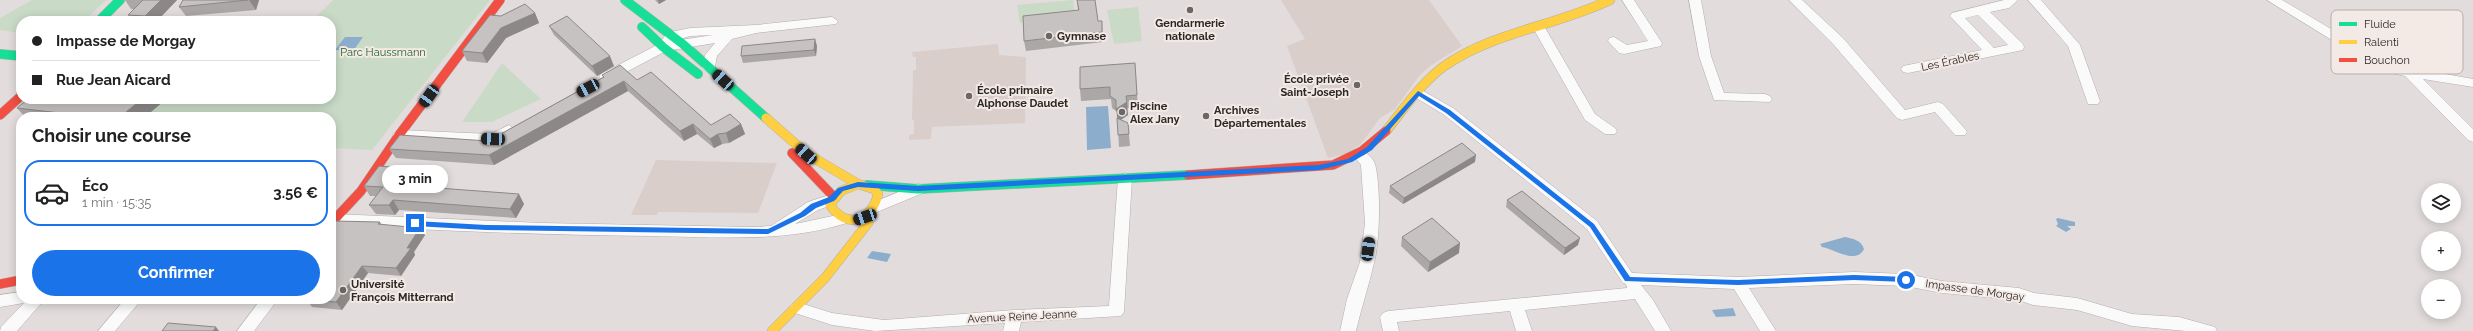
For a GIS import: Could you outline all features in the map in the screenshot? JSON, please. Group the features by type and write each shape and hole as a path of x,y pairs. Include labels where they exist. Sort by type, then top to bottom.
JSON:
{"street":[{"path":"104,16 120,0"},
{"path":"336,217 362,191 399,135 500,0"},
{"path":"768,232 803,214 813,206 832,198 840,190 863,185 918,189 1319,167 1350,161 1360,155 1383,135 1418,93 1442,68 1473,48 1582,13 1608,0"},
{"path":"1614,41 1624,50 1656,42 1628,0"},
{"path":"1695,0 1706,56 1719,97 1765,99"},
{"path":"1795,0 1838,41 1902,115 1938,107 1960,132"},
{"name":"Les Érables","path":"1991,52 1956,16 1982,12 2005,5 2012,0"},
{"path":"2034,0 2074,45 2093,101"},
{"path":"2273,0 2331,34"},
{"path":"620,1 634,20 663,47 706,81"},
{"path":"620,1 684,45 806,154 878,194 874,210 868,223 856,240 844,250 825,278 797,308 772,331"},
{"name":"Les Érables","path":"1908,69 2018,47 1982,12"},
{"path":"663,47 671,36 724,29 756,29 832,21"},
{"path":"1538,26 1590,117 1610,131"},
{"path":"594,84 663,47 684,45 756,29"},
{"path":"709,68 711,55 728,36"},
{"path":"0,54 16,56"},
{"path":"2411,74 2473,136"},
{"path":"2416,74 2473,83"},
{"path":"1418,93 1448,111 1592,225 1639,293 1663,331"},
{"path":"0,116 16,101"},
{"path":"399,135 493,139 520,124"},
{"path":"777,141 795,156 832,198 831,211 843,230 844,250"},
{"path":"1348,331 1354,299 1367,262 1372,223 1369,170 1366,161 1360,155"},
{"name":"Avenue Reine Jeanne","path":"797,308 832,319 884,326 1014,316 1116,312 1125,178"},
{"path":"813,206 821,185"},
{"path":"336,221 486,228 768,232 815,226 843,230 874,210 918,189"},
{"name":"Impasse de Morgay","path":"1628,279 1738,283 1854,278 1906,280 1942,288 2019,294 2033,299 2077,304 2132,320 2179,323 2209,331"},
{"path":"0,284 16,281"},
{"path":"1738,283 1768,331"},
{"path":"1391,331 1388,317 1639,293"},
{"path":"0,301 16,299"},
{"path":"7,331 32,304"},
{"path":"106,331 130,304"},
{"path":"245,331 266,304"},
{"path":"1516,305 1524,331"},
{"path":"1011,331 1014,316"}],"shaded area":[{"name":"École privée Saint-Joseph","path":"1281,0 1429,0 1462,46 1430,66 1419,76 1395,109 1380,118 1361,144 1346,154 1328,158 1287,46 1305,39"},
{"name":"École primaire Alphonse Daudet","path":"998,44 999,55 1026,57 1025,123 932,127 931,139 909,140 909,135 914,134 914,120 912,120 913,70 916,70 916,57 913,57 912,52"},
{"path":"656,160 777,163 758,213 658,212 657,215 631,215"}],"green space":[{"path":"32,0 106,0 89,16 16,16 16,32 0,30 0,18"},
{"name":"Parc Haussmann","path":"333,0 490,0 372,150 336,148 336,112 38,112 46,104 336,104 336,16 317,16"},
{"path":"1073,0 1076,19 1020,23 1017,5"},
{"path":"1138,7 1142,41 1114,44 1107,10"},
{"path":"502,63 541,99 492,122 462,122"}],"water":[{"path":"345,37 363,37 354,50 336,50"},
{"path":"1108,106 1111,148 1087,150 1086,107"},
{"path":"2058,218 2075,222 2075,226 2067,226 2071,229 2066,232 2056,226 2058,224 2056,219"},
{"path":"1845,237 1854,239 1863,246 1864,249 1860,254 1856,256 1844,255 1822,247 1820,244"},
{"path":"872,251 891,254 887,262 867,258"},
{"path":"1733,308 1736,316 1716,317 1712,310"}],"building":[{"path":"143,0 161,0 145,16 128,15"},
{"path":"183,0 248,0 179,7"},
{"path":"1077,0 1095,0 1098,21 1102,21 1102,32 1024,41 1023,16 1079,10"},
{"path":"525,4 535,13 501,28 482,53 462,51 490,15 501,16"},
{"path":"567,16 610,56 592,66 549,26"},
{"path":"815,39 814,50 741,56 742,46"},
{"path":"1135,63 1137,95 1126,96 1127,102 1116,109 1116,100 1110,96 1110,87 1080,89 1080,67"},
{"path":"620,65 637,80 651,72 711,125 730,114 741,124 726,133 718,134 710,139 693,124 680,131 624,81 489,155 389,149 400,135 488,141 604,77 602,75"},
{"path":"22,104 136,104 126,112 51,112 17,108"},
{"path":"1117,118 1128,123 1129,134 1118,135"},
{"path":"1462,143 1476,155 1404,198 1390,186"},
{"path":"379,166 423,170 411,186 519,194 510,209 393,200 389,205 369,205 383,187 364,186"},
{"path":"1522,191 1580,238 1565,248 1507,200"},
{"path":"1432,218 1460,243 1430,262 1402,237"},
{"path":"336,221 380,222 378,224 420,228 407,248 411,248 396,268 362,266 336,302"},
{"path":"168,323 216,327 213,331 162,331"}],"traffic: fast":[{"path":"104,16 120,0"},
{"path":"625,0 684,45 766,118"},
{"path":"642,27 663,47 698,74"},
{"path":"0,54 16,56"},
{"path":"867,185 918,189 1188,175"}],"traffic: slow":[{"path":"1386,131 1427,81 1443,67 1462,55 1504,37 1569,18 1610,0"},
{"path":"766,118 807,154 858,184"},
{"path":"858,184 874,189 878,194 876,203 871,211 865,216 850,220 842,218 835,213 830,205 832,200 841,191 858,184"},
{"path":"772,331 825,278 868,223 872,212"}],"traffic: jam":[{"path":"336,218 361,191 399,135 500,0"},
{"path":"0,115 16,101"},
{"path":"1188,175 1333,165 1362,151 1386,131"},
{"path":"792,153 833,196"},
{"path":"0,284 16,281"}],"place":[{"name":"Gendarmerie nationale","path":"1190,10"},
{"name":"Gymnase","path":"1049,36"},
{"name":"École privée Saint-Joseph","path":"1357,85"},
{"name":"École primaire Alphonse Daudet","path":"969,96"},
{"name":"Piscine Alex Jany","path":"1122,112"},
{"name":"Archives Départementales","path":"1206,116"},
{"name":"Université François Mitterrand","path":"343,290"}],"route":[{"path":"415,223 486,228 768,232 803,214 813,206 832,199 833,196 840,190 858,184 918,189 1319,167 1350,161 1370,148 1383,135 1418,93 1448,111 1592,225 1628,279 1738,283 1854,278 1906,280"}]}
